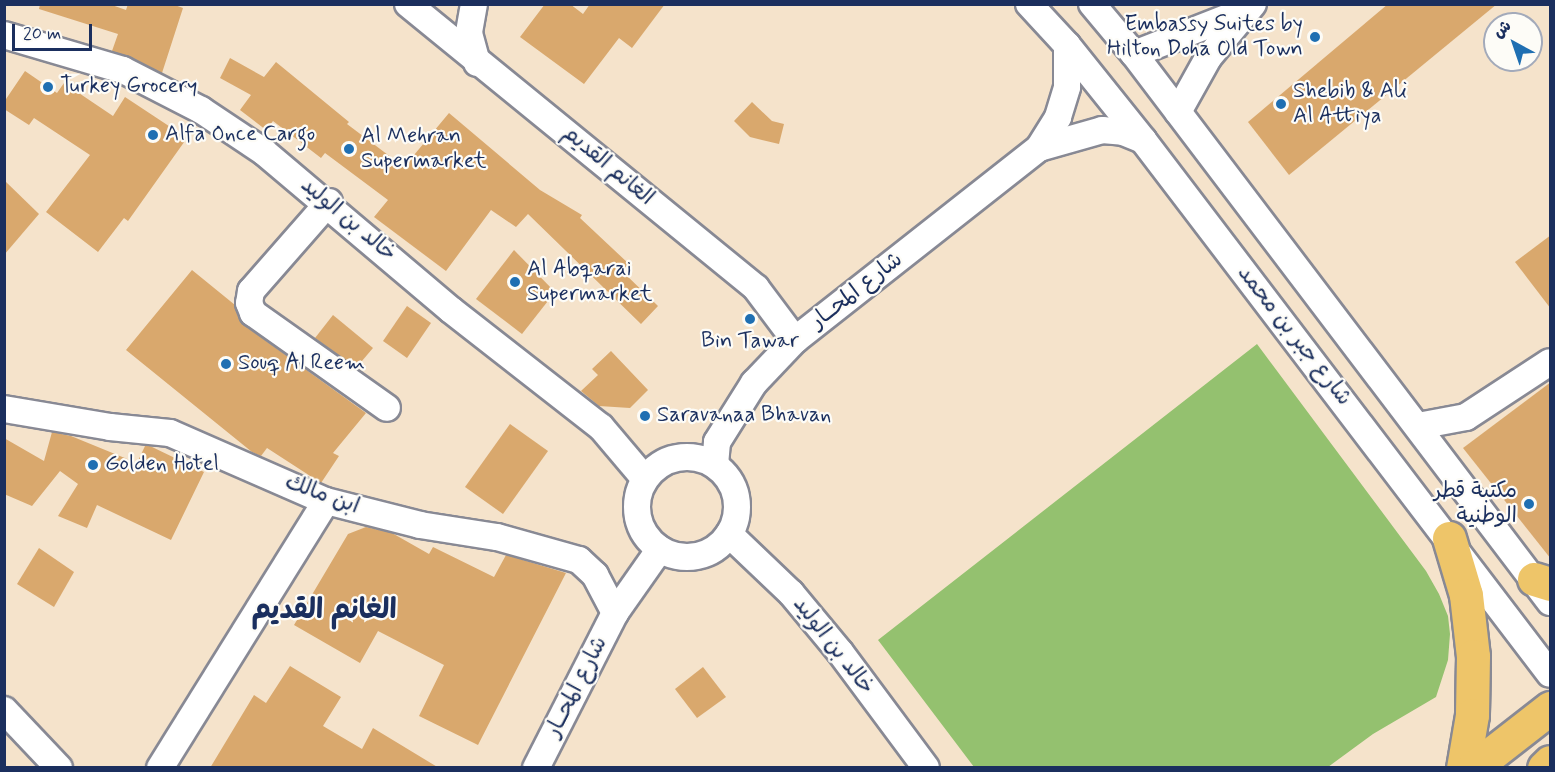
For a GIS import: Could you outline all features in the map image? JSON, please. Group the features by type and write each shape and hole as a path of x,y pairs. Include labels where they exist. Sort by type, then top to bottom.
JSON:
{"main road":[{"path":"1449,538 1466,595 1473,656 1472,715 1463,768"},
{"path":"1473,768 1551,708"},
{"path":"1544,768 1551,762"}],"street":[{"name":"الغانم القديم","path":"408,4 477,63 523,96 756,288 795,340"},
{"path":"428,22 455,17 473,4"},
{"path":"473,4 469,33 477,63"},
{"name":"شارع جبر بن محمد","path":"1029,4 1067,45 1143,140 1551,674"},
{"name":"شارع جبر بن محمد","path":"1092,4 1134,54 1418,426 1545,588"},
{"path":"1134,54 1250,7"},
{"path":"1178,112 1208,58 1250,7"},
{"name":"خالد بن الوليد","path":"4,35 113,67 168,91 264,152 328,202 451,310 601,427 645,479"},
{"name":"شارع المحــار","path":"715,465 717,442 754,383 795,340 1039,148 1058,117 1067,87 1067,45"},
{"name":"شارع المحــار","path":"1039,148 1102,130 1123,132 1143,140"},
{"path":"328,202 251,291 249,303 253,313 387,408"},
{"path":"1418,426 1466,417 1551,363"},
{"name":"ابن مالك","path":"4,409 110,428 170,433 326,501 420,525 496,537 579,560 596,575 615,613"},
{"path":"697,457 715,465 729,478 736,496 737,516 729,534 715,548 697,556 678,556 660,549 646,535 638,517 638,497 645,479 659,465 677,458 697,457"},
{"path":"160,768 326,501"},
{"name":"خالد بن الوليد","path":"729,534 791,593 840,652 926,768"},
{"name":"شارع المحــار","path":"536,768 615,613 660,549"},
{"path":"4,710 59,768"}],"green space":[{"path":"1257,344 1426,571 1439,594 1448,616 1450,634 1448,660 1436,697 1373,734 1328,767 974,767 878,640"}],"building":[{"path":"40,4 109,4 126,10 128,4 172,4 183,8 162,73 112,51 118,34 39,9"},
{"path":"545,4 570,4 583,14 590,4 665,4 632,48 619,38 584,84 520,37"},
{"path":"1388,4 1497,4 1487,12 1483,12 1483,16 1289,175 1248,122"},
{"path":"230,58 264,77 276,62 349,122 347,124 404,167 449,113 540,190 582,215 580,218 629,264 622,271 658,306 641,324 528,214 516,227 491,210 446,271 374,217 388,200 325,153 321,158 273,121 266,130 240,110 251,95 220,78"},
{"path":"25,71 57,93 64,83 113,116 125,97 187,138 128,221 124,218 98,252 46,212 90,155 34,118 29,125 4,109 4,102"},
{"path":"752,102 772,121 784,124 779,144 750,137 734,121"},
{"path":"4,180 39,214 4,255"},
{"path":"1551,235 1551,309 1515,262"},
{"path":"514,250 555,292 522,334 476,299"},
{"name":"Souq Al Reem","path":"192,270 235,305 244,325 366,413 333,453 339,456 321,483 267,448 261,456 252,452 126,350"},
{"path":"407,306 431,323 407,358 383,341"},
{"path":"333,315 373,348 356,368 315,338"},
{"path":"611,351 648,390 630,408 599,406 581,391 598,375 592,369"},
{"name":"مكتبة قطر الوطنية","path":"1551,382 1551,559 1463,448"},
{"path":"510,424 548,451 503,514 465,487"},
{"path":"52,432 71,436 137,463 145,446 150,446 204,472 171,540 97,505 87,528 58,516 78,484 60,471 32,506 4,494 4,438 44,461"},
{"path":"366,527 392,533 429,554 433,547 494,577 506,555 566,573 478,745 419,716 444,665 378,631 360,663 294,625 348,534"},
{"path":"39,548 74,572 54,607 17,584"},
{"path":"290,666 341,697 323,726 362,749 373,728 439,768 210,768 254,695 266,703"},
{"path":"703,667 726,697 697,718 675,689"}],"place":[{"name":"Embassy Suites by Hilton Doha Old Town","path":"1315,37"},
{"name":"Turkey Grocery","path":"48,87"},
{"name":"Shebib & Ali Al Attiya","path":"1281,104"},
{"name":"Alfa Once Cargo","path":"153,135"},
{"name":"Al Mehran Supermarket","path":"349,149"},
{"name":"Al Abqarai Supermarket","path":"515,282"},
{"name":"Bin Tawar","path":"750,319"},
{"name":"Souq Al Reem","path":"226,364"},
{"name":"Saravanaa Bhavan","path":"645,416"},
{"name":"Golden Hotel","path":"93,465"},
{"name":"مكتبة قطر الوطنية","path":"1529,504"}],"district":[{"name":"الغانم القديم","path":"324,611"}]}
